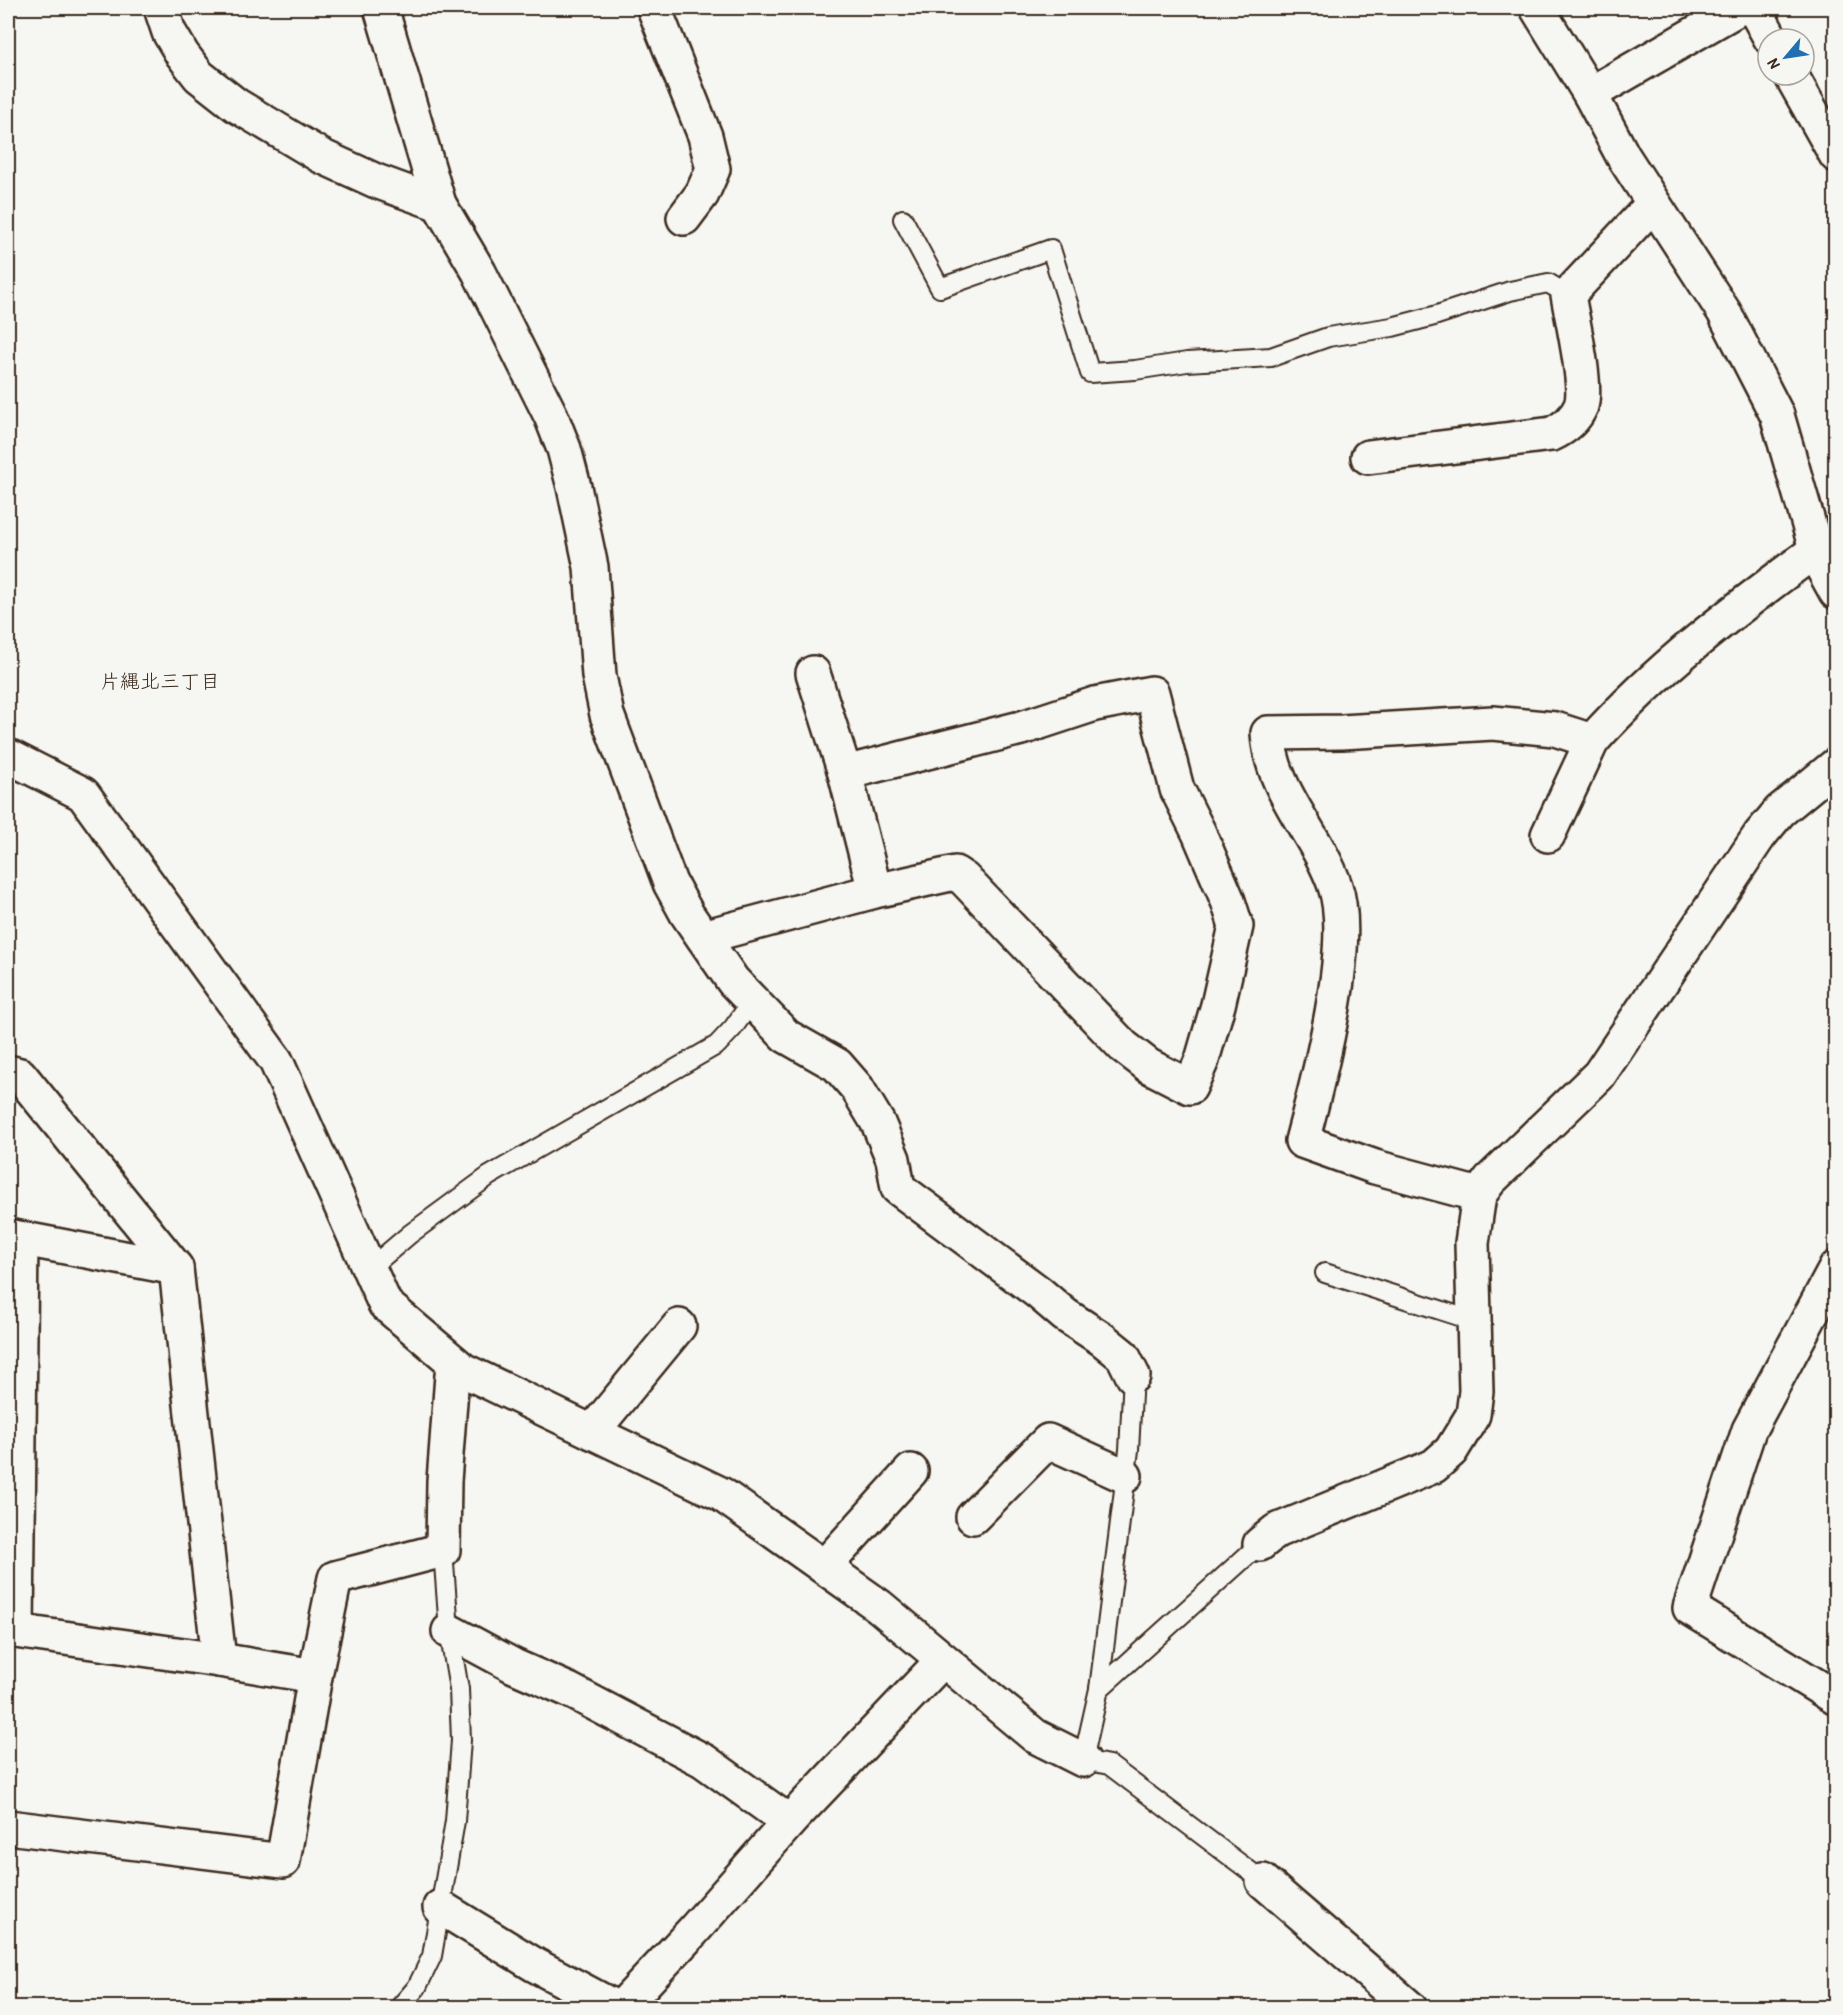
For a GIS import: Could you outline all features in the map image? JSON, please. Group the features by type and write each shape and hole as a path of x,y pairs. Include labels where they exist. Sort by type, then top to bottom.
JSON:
{"street":[{"path":"161,8 169,32 199,76 236,105 321,156 376,181 439,204"},
{"path":"381,8 439,204 479,272 551,416 564,449 591,567 599,676 607,715 670,883 703,937 734,981 752,1001 786,1036 837,1065 857,1088 878,1123 893,1160 898,1188 1038,1292 1065,1315 1102,1339 1122,1356 1133,1376"},
{"path":"654,8 705,136 713,169 702,194 684,218"},
{"path":"1537,8 1590,94 1623,156 1724,312 1777,416 1820,563 1836,592"},
{"path":"1590,94 1739,8"},
{"path":"1754,8 1764,27"},
{"path":"1798,87 1836,155"},
{"path":"1368,457 1552,434 1567,428 1580,406 1583,390 1568,296 1653,204"},
{"path":"1548,835 1592,741 1643,688 1685,651 1816,550"},
{"path":"813,673 845,773 875,891"},
{"path":"703,937 875,891 955,873 964,879 1123,1046 1149,1066 1190,1087 1202,1060 1218,1005 1236,926 1228,901 1199,833 1177,789 1152,693 1095,704 1014,730 845,773"},
{"path":"1479,1195 1375,1167 1302,1141 1316,1088 1336,986 1341,918 1336,887 1276,774 1268,745 1268,733 1342,732 1493,723 1555,729 1592,741"},
{"path":"8,756 83,794 276,1061 385,1304 463,1370 721,1494 879,1606 1035,1737 1083,1760"},
{"path":"1260,1544 1276,1531 1434,1466 1450,1451 1473,1415 1476,1391 1472,1243 1479,1195 1490,1180 1599,1074 1760,835 1780,811 1836,765"},
{"path":"8,1072 20,1075 176,1268 219,1660"},
{"path":"176,1268 14,1238 12,1630 315,1676"},
{"path":"1836,1268 1749,1430 1689,1608 1836,1698"},
{"path":"592,1432 679,1326"},
{"path":"8,1827 284,1861 315,1676 335,1578 443,1550 444,1481 453,1362"},
{"path":"973,1517 1048,1441 1125,1476"},
{"path":"824,1567 911,1471"},
{"path":"449,1631 514,1666 569,1690 704,1761 789,1822"},
{"path":"621,2007 693,1931 789,1822 943,1660"},
{"path":"1263,1881 1410,2007"},
{"path":"440,1907 536,1965 616,2007"}],"lane":[{"path":"903,219 940,288 1051,249 1090,373 1135,370 1187,362 1271,357 1328,337 1392,327 1510,291 1548,283 1568,296"},
{"path":"369,1269 411,1234 489,1176 717,1045 733,1028 752,1001"},
{"path":"1325,1273 1474,1321"},
{"path":"1133,1376 1130,1450 1099,1689 1083,1760 1109,1766 1263,1881"},
{"path":"1099,1689 1260,1544"},
{"path":"399,2007 417,1987 432,1956 455,1821 461,1740 459,1689 449,1631 443,1550"}],"district":[{"name":"片縄北三丁目","path":"160,681"}]}
